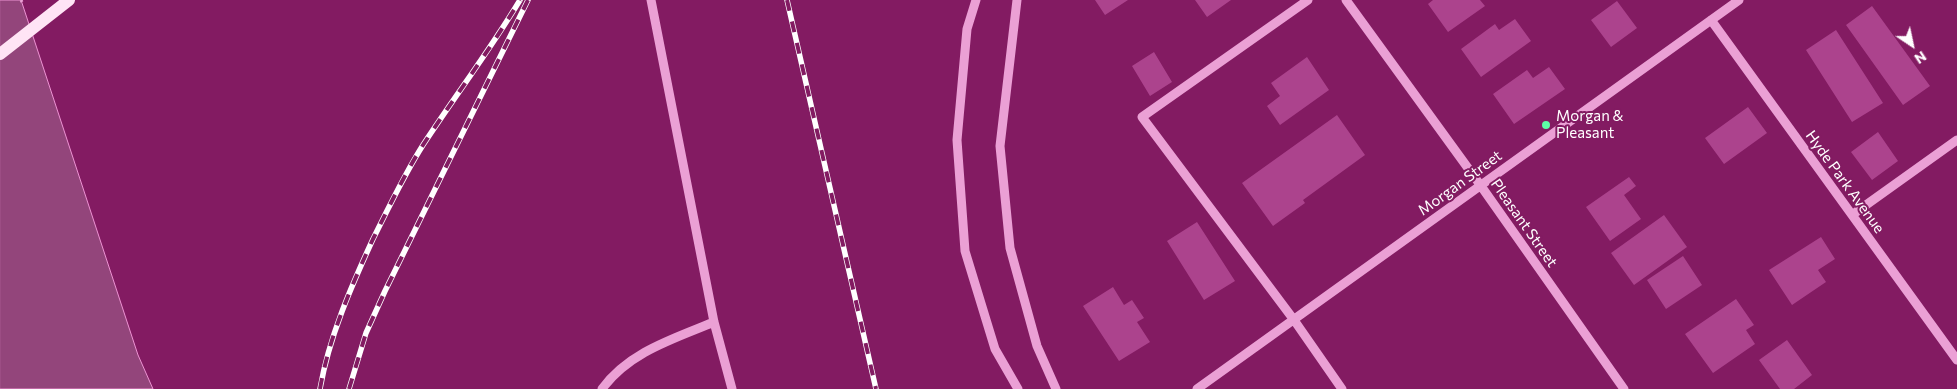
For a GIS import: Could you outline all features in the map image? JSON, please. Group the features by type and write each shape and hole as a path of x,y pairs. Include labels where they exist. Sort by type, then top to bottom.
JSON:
{"main road":[{"path":"0,54 64,4"}],"street":[{"path":"651,0 714,322 732,389"},
{"path":"976,0 967,29 957,140 965,251 995,349 1018,389"},
{"path":"1017,0 1000,146 1010,248 1037,346 1056,389"},
{"path":"1308,0 1142,116 1294,320 1342,389"},
{"name":"Pleasant Street","path":"1346,0 1481,186 1624,389"},
{"name":"Morgan Street","path":"1197,389 1739,0"},
{"name":"Hyde Park Avenue","path":"1711,20 1957,360"},
{"path":"1852,215 1957,140"},
{"path":"602,389 620,369 647,349 714,322"}],"shaded area":[{"path":"0,0 21,0 138,355 153,389 0,389"}],"building":[{"path":"1095,0 1128,0 1105,15"},
{"path":"1195,0 1231,0 1207,17"},
{"path":"1433,0 1480,0 1485,6 1448,32 1428,4"},
{"path":"1617,1 1637,28 1611,47 1591,20"},
{"path":"1872,6 1930,86 1903,105 1846,25"},
{"path":"1515,19 1531,41 1481,77 1461,49 1495,24 1499,30"},
{"path":"1836,30 1883,103 1852,122 1806,50"},
{"path":"1154,52 1172,82 1150,96 1132,66"},
{"path":"1307,57 1329,90 1280,125 1267,106 1280,96 1271,83"},
{"path":"1549,67 1565,89 1514,124 1493,94 1527,70 1533,78"},
{"path":"1748,107 1767,133 1724,164 1705,138"},
{"path":"1337,115 1365,155 1303,200 1305,203 1273,226 1242,183"},
{"path":"1878,132 1898,161 1872,180 1851,152"},
{"path":"1629,177 1636,186 1624,195 1641,219 1610,241 1586,207"},
{"path":"1664,215 1687,247 1634,285 1611,253"},
{"path":"1197,222 1235,281 1204,300 1167,241"},
{"path":"1821,237 1835,259 1818,270 1826,282 1792,305 1769,270"},
{"path":"1683,256 1702,285 1666,309 1647,280"},
{"path":"1113,287 1124,305 1132,300 1144,318 1137,322 1150,342 1119,361 1083,306"},
{"path":"1736,299 1754,325 1746,330 1755,344 1713,373 1685,334"},
{"path":"1787,340 1812,375 1794,389 1780,389 1759,360"}],"railway":[{"path":"320,389 329,350 342,312 373,239 397,191 423,145 520,0"},
{"path":"349,389 366,333 385,291 528,0"},
{"path":"787,0 876,389"}],"place":[{"name":"Morgan & Pleasant","path":"1546,125"}]}
